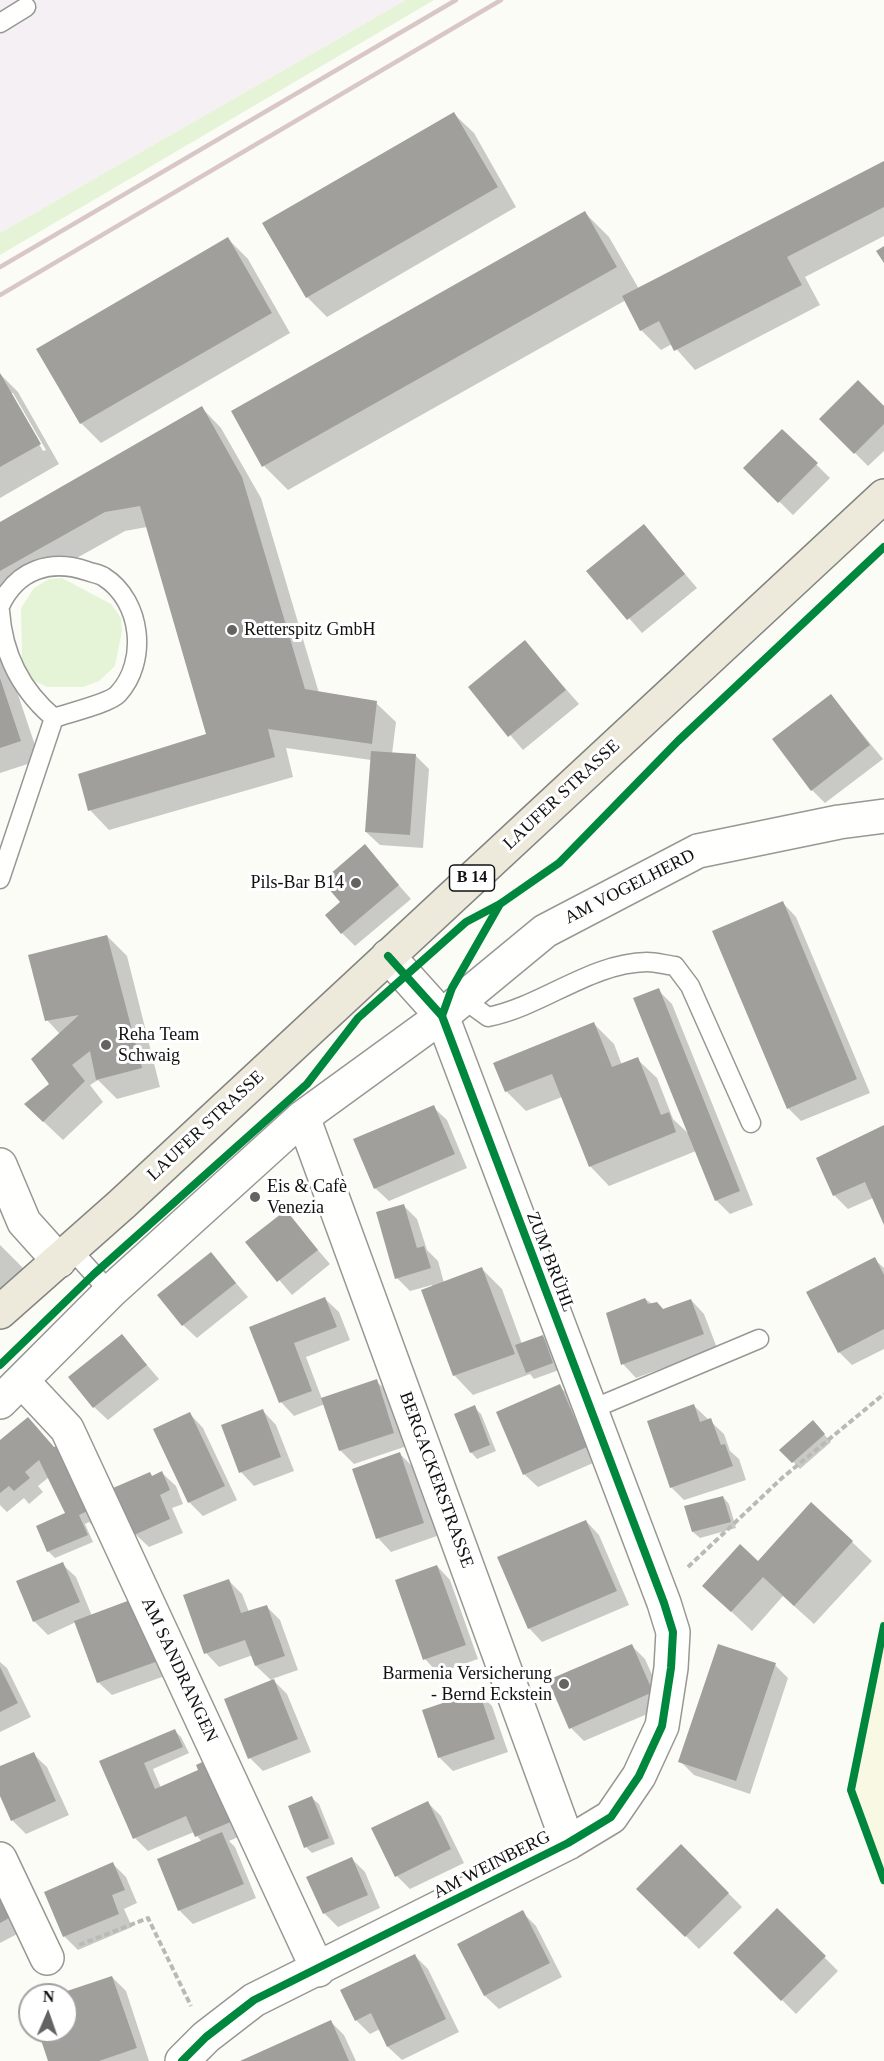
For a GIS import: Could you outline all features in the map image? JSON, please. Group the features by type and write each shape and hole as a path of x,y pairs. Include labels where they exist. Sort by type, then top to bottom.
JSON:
{"main road":[{"name":"LAUFER STRASSE","path":"0,1312 65,1255 884,496"}],"street":[{"name":"AM VOGELHERD","path":"453,1008 545,931 698,851 839,822 884,816"},
{"name":"ZUM BRÜHL","path":"388,956 453,1008 590,1410 659,1594"},
{"path":"11,1392 110,1292 303,1117 453,1008"},
{"name":"BERGACKERSTRASSE","path":"303,1117 568,1844"},
{"path":"0,1165 24,1222 65,1255"},
{"name":"AM SANDRANGEN","path":"11,1392 67,1428 318,1970"},
{"name":"AM WEINBERG","path":"182,2061 206,2037 254,2000 568,1844 611,1817 639,1776 662,1726 672,1668 673,1632 659,1594"},
{"path":"0,1859 47,1958"}],"lane":[{"path":"0,23 26,8"},
{"path":"0,606 6,592 42,566 72,566 105,577 128,602 139,640 134,669 117,696 54,718"},
{"path":"0,611 2,634 14,671 38,704 54,718"},
{"path":"0,879 54,718"},
{"path":"453,1008 488,1017 507,1013 606,969 647,962 675,966 690,986 751,1123"},
{"path":"65,1255 110,1292"},
{"path":"590,1410 759,1339"}],"path":[{"path":"659,1594 782,1478 884,1394"},
{"path":"47,1958 148,1918 206,2037"}],"shaded area":[{"path":"0,0 406,0 0,233"}],"green space":[{"path":"406,0 434,0 0,255 0,233"},
{"path":"62,578 111,604 121,618 122,631 115,666 99,681 83,687 47,687 33,680 22,662 21,608 34,588 49,579"},
{"path":"884,1613 884,1889 847,1790"}],"building":[{"path":"454,112 498,187 306,298 262,223"},
{"path":"884,161 884,207 787,257 802,285 674,351 659,321 640,331 622,296"},
{"path":"585,211 617,267 262,467 231,411"},
{"path":"228,237 272,313 80,424 36,349"},
{"path":"884,246 884,263 876,251"},
{"path":"0,373 41,444 0,467"},
{"path":"858,380 884,406 884,424 854,454 819,419"},
{"name":"Retterspitz GmbH","path":"202,406 242,477 305,689 377,701 372,744 268,729 275,757 88,811 78,774 206,734 140,506 105,512 0,571 0,522"},
{"path":"782,429 818,463 778,503 743,468"},
{"path":"644,524 685,574 627,620 586,571"},
{"path":"525,640 566,690 508,737 468,687"},
{"path":"0,678 21,741 0,748"},
{"path":"831,694 870,745 811,791 772,739"},
{"path":"371,751 416,754 410,835 365,832"},
{"path":"365,844 399,885 341,934 325,915 340,902 322,881"},
{"path":"783,901 857,1079 787,1109 712,931"},
{"path":"107,935 142,1068 96,1080 90,1051 72,1065 85,1081 43,1122 24,1104 49,1084 31,1059 79,1015 45,1021 28,955"},
{"path":"659,988 740,1191 715,1201 633,998"},
{"path":"594,1022 612,1067 638,1057 661,1115 669,1112 676,1132 589,1167 552,1074 505,1092 493,1063"},
{"path":"434,1105 455,1154 374,1189 353,1139"},
{"path":"884,1125 884,1225 865,1182 833,1196 816,1158"},
{"path":"404,1204 417,1248 424,1246 431,1268 395,1279 376,1212"},
{"path":"286,1210 318,1250 277,1282 245,1242"},
{"path":"211,1252 236,1283 182,1326 157,1295"},
{"path":"875,1257 884,1275 884,1329 838,1353 806,1292"},
{"path":"482,1267 515,1354 453,1376 421,1290"},
{"path":"325,1297 337,1327 294,1343 312,1391 279,1403 249,1327"},
{"path":"645,1298 648,1304 657,1302 663,1309 691,1299 704,1334 621,1365 606,1313"},
{"path":"122,1334 147,1365 93,1408 68,1377"},
{"path":"543,1335 553,1363 526,1373 515,1345"},
{"path":"377,1379 394,1433 339,1451 321,1398"},
{"path":"560,1384 587,1447 523,1475 496,1412"},
{"path":"694,1404 700,1422 711,1418 721,1445 725,1444 733,1466 670,1488 647,1421"},
{"path":"475,1405 490,1445 470,1453 454,1414"},
{"path":"263,1409 281,1457 239,1473 221,1425"},
{"path":"190,1412 225,1486 188,1503 153,1429"},
{"path":"28,1417 54,1447 65,1443 96,1507 79,1515 88,1535 47,1552 36,1526 65,1513 39,1460 25,1472 30,1478 14,1491 9,1486 0,1493 0,1440"},
{"path":"813,1420 825,1434 792,1463 779,1450"},
{"path":"400,1452 424,1523 376,1539 352,1469"},
{"path":"162,1471 170,1490 160,1495 170,1519 134,1535 113,1488 150,1472 152,1476"},
{"path":"723,1496 731,1522 692,1532 684,1506"},
{"path":"811,1502 853,1541 794,1606 763,1577 731,1612 702,1586 740,1544 758,1561"},
{"path":"586,1520 617,1591 528,1629 497,1557"},
{"path":"63,1562 80,1602 33,1622 16,1581"},
{"path":"437,1565 466,1645 423,1660 395,1580"},
{"path":"229,1579 241,1613 267,1605 285,1656 255,1666 245,1640 204,1654 183,1595"},
{"path":"138,1597 161,1660 97,1683 74,1621"},
{"path":"632,1644 653,1692 569,1729 548,1680"},
{"path":"718,1644 776,1663 736,1781 678,1762"},
{"path":"0,1667 18,1703 0,1712"},
{"path":"274,1679 298,1739 248,1759 224,1699"},
{"path":"479,1691 495,1739 438,1758 422,1710"},
{"path":"175,1729 183,1747 144,1763 155,1789 198,1770 196,1765 213,1757 240,1818 195,1837 186,1816 133,1839 99,1761"},
{"path":"34,1752 56,1801 11,1821 0,1796 0,1766"},
{"path":"312,1796 329,1838 304,1848 288,1806"},
{"path":"428,1801 451,1849 395,1877 371,1828"},
{"path":"222,1832 244,1884 178,1911 157,1859"},
{"path":"681,1844 729,1893 685,1937 636,1889"},
{"path":"352,1857 368,1895 323,1914 306,1877"},
{"path":"113,1862 125,1890 112,1895 119,1914 63,1937 44,1892"},
{"path":"0,1897 11,1917 0,1923"},
{"path":"777,1908 826,1956 781,2001 733,1953"},
{"path":"523,1910 550,1963 484,1996 457,1944"},
{"path":"415,1954 446,2019 387,2047 371,2013 355,2021 340,1990"},
{"path":"112,1976 137,2048 99,2061 48,2061 42,2043 78,2043 78,1987"},
{"path":"331,2020 349,2061 240,2061"}],"railway":[{"path":"0,267 456,0"},
{"path":"0,295 501,0"}],"cycle path":[{"path":"0,1365 94,1274 307,1084 358,1018 466,922 500,904 559,863 678,741 884,547"},
{"path":"442,1016 452,988 500,904"},
{"path":"182,2061 206,2037 254,2000 568,1843 611,1817 639,1776 662,1726 671,1668 673,1632 664,1603 442,1016 388,956"},
{"path":"884,1626 851,1790 884,1880"}],"place":[{"name":"Retterspitz GmbH","path":"232,630"},
{"name":"Pils-Bar B14","path":"356,883"},
{"name":"Reha Team Schwaig","path":"106,1045"},
{"name":"Eis & Cafè Venezia","path":"255,1197"},
{"name":"Barmenia Versicherung - Bernd Eckstein","path":"564,1684"}]}
